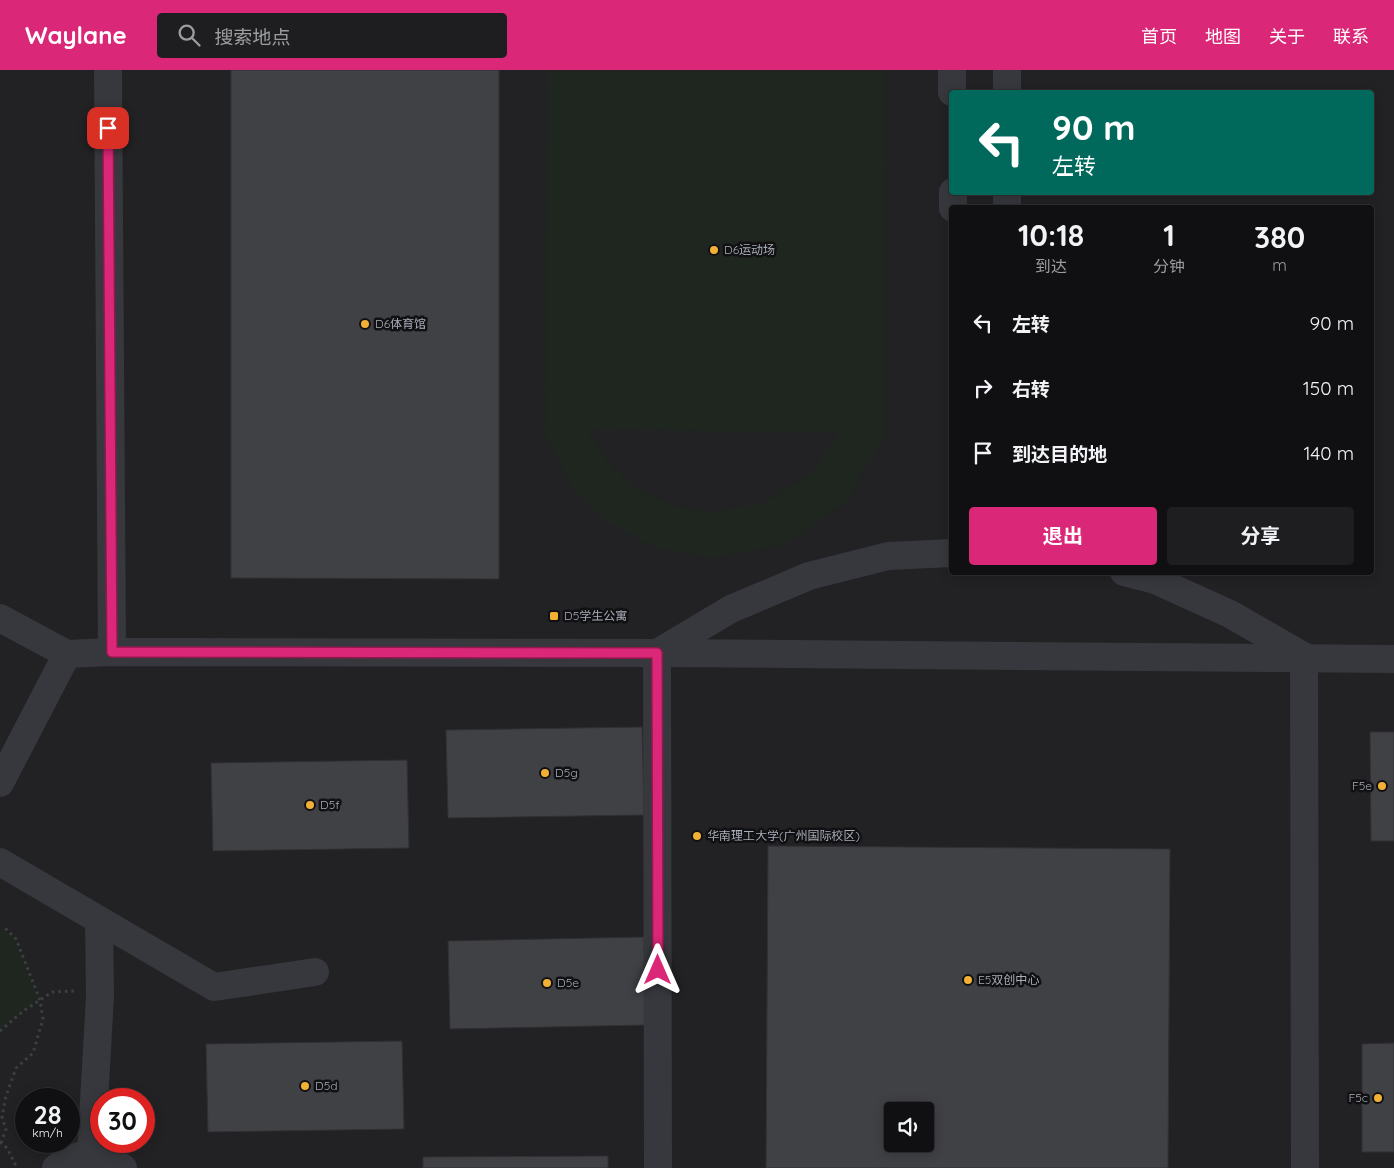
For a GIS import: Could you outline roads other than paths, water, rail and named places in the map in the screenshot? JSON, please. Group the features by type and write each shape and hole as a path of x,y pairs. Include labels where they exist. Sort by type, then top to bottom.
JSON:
{"street":[{"path":"108,70 112,652"},
{"path":"952,70 952,90"},
{"path":"1007,70 1007,90"},
{"path":"657,653 731,609 809,576 888,556 949,553"},
{"path":"1136,575 1155,580 1230,614 1304,657"},
{"path":"0,618 66,654 112,652 657,653 1394,658"},
{"path":"657,653 658,1168"},
{"path":"0,783 66,654"},
{"path":"1304,657 1304,1168"},
{"path":"0,862 214,988 315,972"},
{"path":"91,1154 100,996 99,920"},
{"path":"56,1168 68,1159 91,1154 113,1160 123,1168"}],"place":[{"name":"D6运动场","path":"714,250"},
{"name":"D6体育馆","path":"365,324"},
{"name":"D5学生公寓","path":"554,616"},
{"name":"D5g","path":"545,773"},
{"name":"F5e","path":"1382,786"},
{"name":"D5f","path":"310,805"},
{"name":"华南理工大学(广州国际校区)","path":"697,836"},
{"name":"E5双创中心","path":"968,980"},
{"name":"D5e","path":"547,983"},
{"name":"D5d","path":"305,1086"},
{"name":"F5c","path":"1378,1098"}]}
